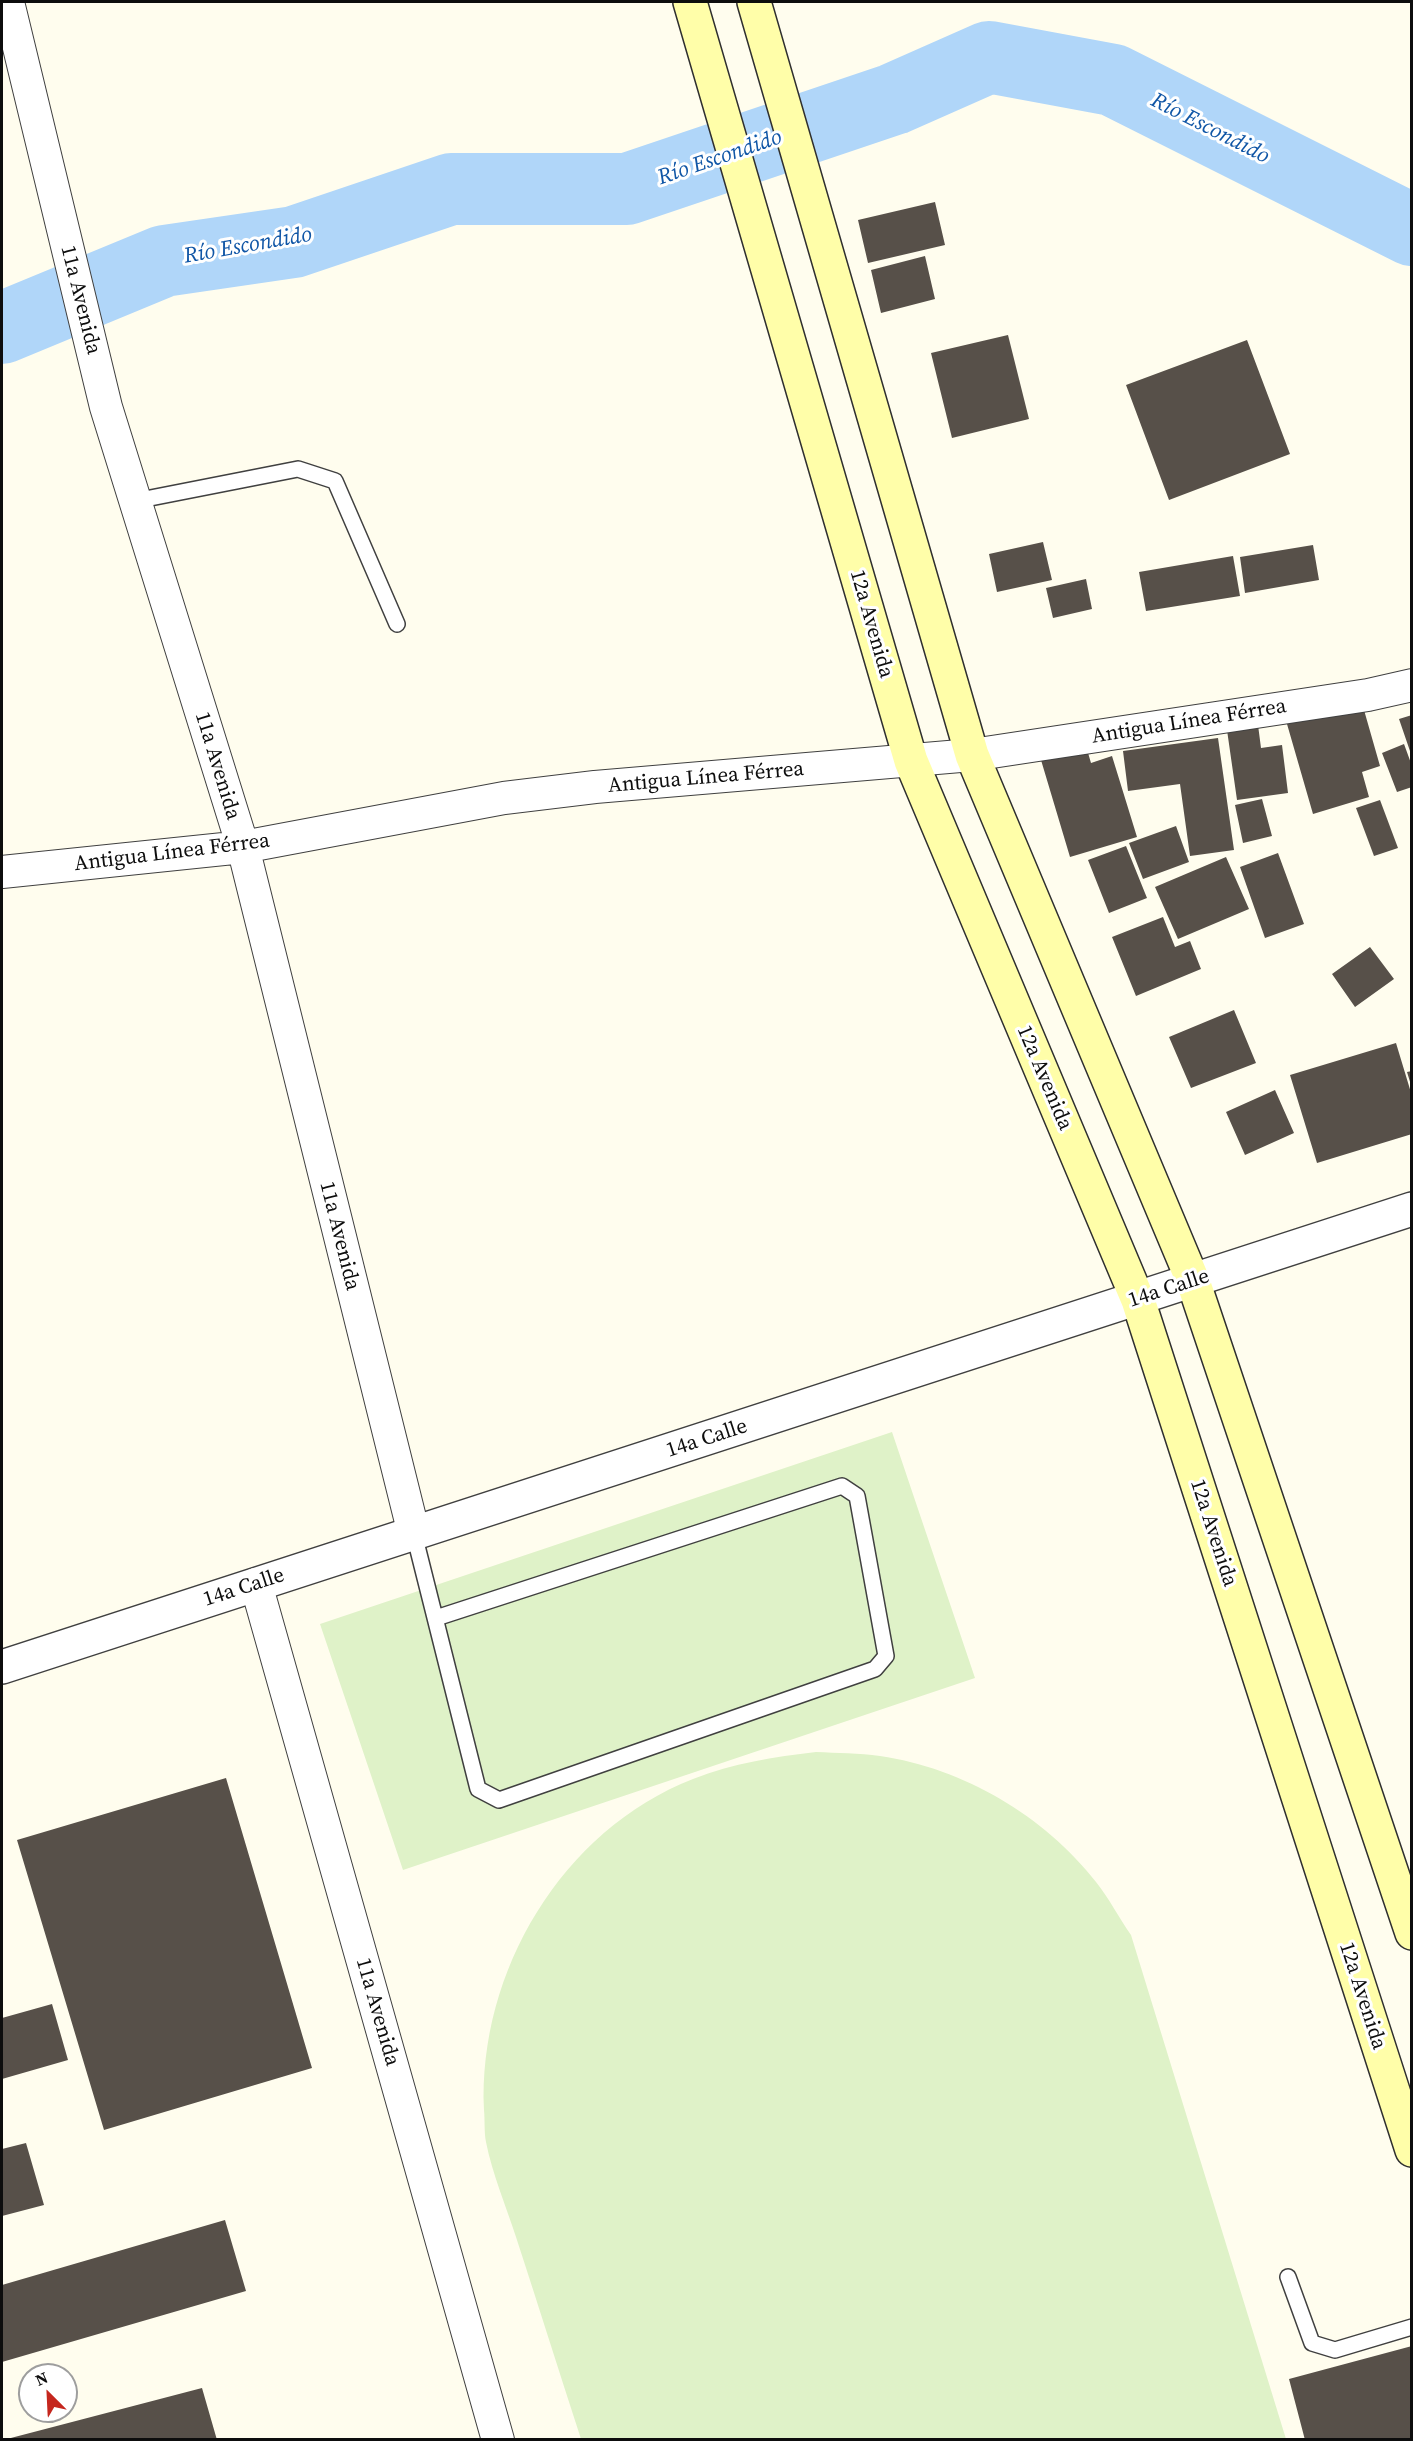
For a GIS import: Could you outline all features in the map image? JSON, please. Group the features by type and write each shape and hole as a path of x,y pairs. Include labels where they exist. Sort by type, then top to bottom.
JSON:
{"main road":[{"name":"12a Avenida","path":"690,2 911,760 1138,1299 1412,2150"},
{"path":"754,2 972,755 1193,1281 1412,1933"}],"street":[{"name":"11a Avenida","path":"8,2 106,407 243,847 414,1534"},
{"name":"Antigua Línea Férrea","path":"2,872 243,847 516,797 595,787 972,755 1368,695 1412,685"},
{"name":"14a Calle","path":"2,1667 1412,1209"},
{"name":"11a Avenida","path":"256,1584 498,2439"}],"lane":[{"path":"135,501 298,469 335,481 397,624"},
{"path":"414,1534 478,1789 499,1800 875,1669 886,1656 857,1496 842,1486 436,1618"},
{"path":"1288,2277 1311,2343 1335,2350 1412,2327"}],"green space":[{"path":"892,1432 975,1678 403,1870 320,1624"},
{"path":"816,1752 872,1755 911,1762 942,1771 971,1784 1027,1816 1052,1836 1075,1858 1105,1895 1131,1935 1286,2439 581,2439 495,2178 486,2142 484,2110 486,2058 496,2007 513,1958 537,1912 568,1870 604,1833 646,1802 693,1779 754,1761"}],"building":[{"path":"935,202 945,245 868,263 858,220"},
{"path":"925,256 935,299 881,313 871,270"},
{"path":"1008,335 1029,419 952,438 931,353"},
{"path":"1247,340 1290,454 1169,500 1126,385"},
{"path":"1043,542 1052,580 997,592 989,554"},
{"path":"1313,545 1319,580 1245,593 1240,557"},
{"path":"1233,556 1240,596 1146,611 1139,572"},
{"path":"1086,579 1092,609 1053,618 1046,588"},
{"path":"1362,703 1380,766 1362,772 1369,797 1313,814 1287,724"},
{"path":"1412,715 1412,754 1411,754 1399,719"},
{"path":"1258,725 1261,748 1282,745 1288,793 1237,800 1227,730"},
{"path":"1218,738 1234,850 1190,856 1180,784 1128,791 1123,751"},
{"path":"1404,744 1412,766 1412,787 1397,792 1382,753"},
{"path":"1086,746 1091,763 1112,756 1137,837 1070,857 1041,760"},
{"path":"1262,799 1272,836 1243,843 1235,805"},
{"path":"1380,800 1398,848 1374,856 1356,808"},
{"path":"1176,826 1189,862 1143,879 1129,843"},
{"path":"1126,846 1147,898 1109,913 1088,860"},
{"path":"1278,853 1304,924 1265,938 1240,867"},
{"path":"1226,857 1249,909 1178,939 1155,887"},
{"path":"1163,917 1175,947 1190,941 1201,969 1136,996 1112,937"},
{"path":"1370,947 1394,979 1355,1007 1332,974"},
{"path":"1234,1010 1256,1063 1191,1088 1169,1037"},
{"path":"1396,1043 1412,1096 1412,1134 1317,1163 1290,1075"},
{"path":"1412,1071 1412,1085 1411,1085 1407,1072"},
{"path":"1275,1090 1294,1133 1245,1155 1226,1112"},
{"path":"226,1778 312,2068 104,2130 17,1840"},
{"path":"52,2004 68,2060 2,2079 2,2018"},
{"path":"26,2143 44,2205 2,2216 2,2149"},
{"path":"225,2220 246,2291 2,2362 2,2285"},
{"path":"1412,2346 1412,2440 1305,2440 1289,2379"},
{"path":"202,2388 217,2440 7,2439 68,2423 78,2423 78,2420"}],"waterway":[{"name":"Río Escondido","path":"2,328 164,261 294,242 451,189 627,189 894,99 989,57 1113,80 1412,230"}]}
